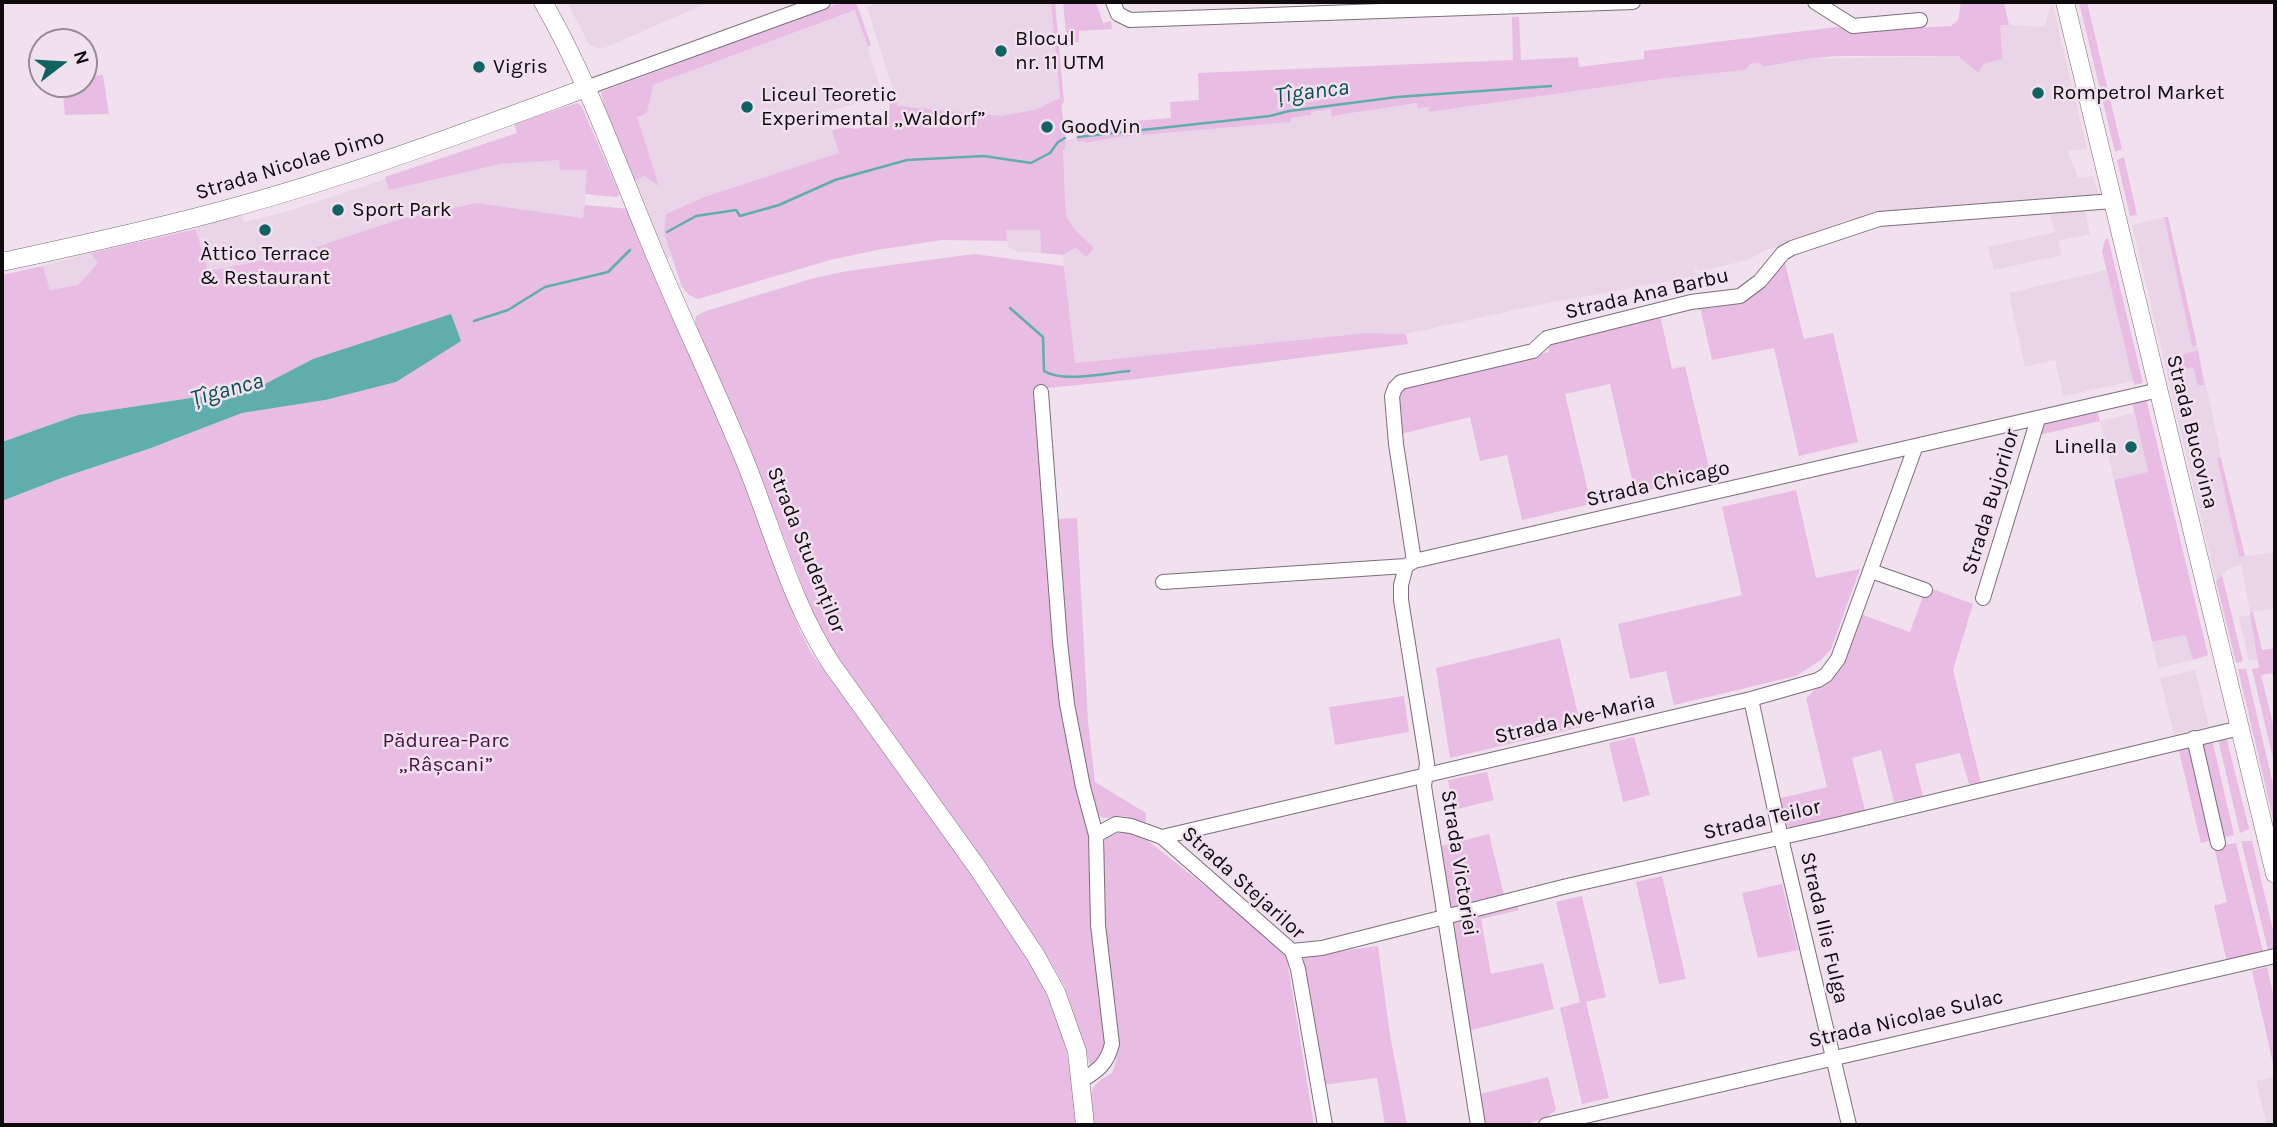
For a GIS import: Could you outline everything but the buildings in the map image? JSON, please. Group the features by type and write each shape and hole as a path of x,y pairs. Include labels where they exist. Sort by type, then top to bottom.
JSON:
{"main road":[{"name":"Strada Studenților","path":"543,2 580,72 678,310 744,458 811,632 831,665 976,867 1056,992 1077,1051 1085,1125"},
{"name":"Strada Bucovina","path":"2066,2 2275,874"},
{"name":"Strada Nicolae Dimo","path":"2,262 225,210 370,165 586,88"}],"street":[{"path":"586,88 822,2"},
{"path":"1113,2 1118,14 1130,20 1633,2"},
{"path":"1815,2 1853,26 1920,20"},
{"name":"Strada Ana Barbu","path":"1392,396 1401,382 1533,351 1547,338 1691,302 1740,296 1760,281 1783,253 1792,247 1863,222 2113,201"},
{"name":"Strada Chicago","path":"1163,582 1410,563 2159,390"},
{"path":"1041,392 1060,642 1067,704 1083,787 1096,835 1098,925 1112,1044 1108,1059 1099,1070 1080,1081"},
{"name":"Strada Victoriei","path":"1392,396 1410,563 1401,585 1401,600 1427,763 1424,786 1478,1125"},
{"name":"Strada Bujorilor","path":"1983,598 2038,419"},
{"name":"Strada Ave-Maria","path":"1162,837 1810,684 1826,675 1838,659 1915,448"},
{"path":"1891,453 1905,463 1906,472"},
{"path":"1871,571 1925,590"},
{"name":"Strada Ilie Fulga","path":"1751,699 1849,1125"},
{"name":"Strada Teilor","path":"1292,951 1322,948 1566,886 1781,838 2240,728"},
{"path":"2193,738 2218,843"},
{"path":"1096,835 1116,824 1131,826 1162,837"},
{"name":"Strada Stejarilor","path":"1162,837 1292,951 1298,970 1325,1125"},
{"name":"Strada Nicolae Sulac","path":"1546,1125 2275,956"}],"shaded area":[{"path":"567,2 710,2 602,49 590,46"},
{"path":"882,2 1051,2 1065,135 973,113 898,106 867,7"},
{"path":"2052,2 2087,149 2068,151 2078,178 2093,176 2099,199 1844,220 1792,246 1767,249 1748,260 1701,271 1694,269 1698,276 1533,306 1406,334 1365,333 1074,363 1063,255 1076,246 1076,231 1066,216 1063,152 1066,140 1076,139 1087,143 1118,137 1291,122 1291,118 1332,109 1333,116 1417,103 1429,107 1430,112 1667,78 1746,70 1750,64 1759,63 1771,67 1806,59 1958,56 1973,67 2000,24 2044,27"},
{"name":"Liceul Teoretic Experimental „Waldorf”","path":"856,10 883,96 826,112 840,153 704,197 666,214 664,233 672,256 665,259 633,181 644,176 658,185 636,117 647,113 653,85"},
{"path":"560,159 587,169 584,218 475,203 400,219 295,254 207,271 196,227 242,214 244,222 282,213 386,179 389,189 500,164"},
{"path":"2085,209 2090,234 2058,241 2062,255 1994,270 1988,247 2055,232 2049,212"},
{"path":"2164,217 2192,345 2197,345 2218,440 2221,458 2217,459 2239,557 2275,552 2275,609 2250,612 2241,565 2228,569 2216,581 2132,225"},
{"path":"1005,230 1040,230 1041,253 1019,252 1008,247"},
{"path":"91,253 99,262 78,285 50,290 43,266"},
{"path":"2106,270 2133,381 2063,396 2055,360 2025,367 2009,293"},
{"path":"2134,413 2148,472 2114,480 2100,421"},
{"path":"2251,615 2258,659 2249,661 2239,617"},
{"path":"2187,635 2193,660 2158,668 2152,643"},
{"path":"2195,670 2209,726 2174,734 2160,678"},
{"path":"2275,1077 2275,1125 2267,1125 2256,1081"}],"green space":[{"path":"842,2 856,2 871,45 868,47 855,10 653,85 647,113 637,117 659,186 644,176 633,181 608,122 601,92"},
{"path":"1051,2 1055,2 1064,101 1061,106 1066,145 1063,152 1066,216 1076,231 1094,248 1086,257 1076,247 1063,255 1041,253 1040,230 1006,230 1007,241 942,240 877,250 830,260 698,299 689,295 682,287 664,233 666,214 704,197 839,153 832,130 845,127 856,129 889,121 889,102 896,99 898,106 1002,116 1035,110 1060,98"},
{"path":"1063,2 1096,2 1103,23 1111,21 1112,29 1079,31 1079,42 1067,43"},
{"path":"1961,2 2004,2 2009,25 2000,25 2002,59 1983,64 1979,73 1958,56 1837,56 1765,67 1759,63 1750,64 1746,70 1667,78 1429,112 1429,107 1418,108 1417,103 1332,116 1331,109 1291,118 1291,122 1118,137 1086,143 1076,139 1082,125 1171,118 1170,102 1199,100 1198,73 1513,60 1512,17 1519,17 1521,60 1578,57 1579,67 1644,59 1644,51 1836,27 1853,31 1951,26 1958,20"},
{"path":"2079,2 2087,2 2122,149 2115,152"},
{"path":"98,75 103,75 109,114 65,115 63,98 98,98"},
{"path":"578,103 620,195 616,197 585,194 587,170 560,170 559,160 500,164 389,190 385,177 517,133 514,123"},
{"path":"2124,157 2137,215 2130,216 2117,160"},
{"name":"Pădurea-Parc „Râșcani”","path":"476,203 583,218 585,205 630,209 746,487 800,631 811,653 893,762 1029,958 1050,999 1063,1038 1078,1125 2,1125 2,501 242,413 325,400 313,359 257,388 78,415 2,442 2,275 43,266 50,290 78,285 98,263 91,253 196,229 208,271 295,254 400,219"},
{"path":"2164,217 2168,217 2197,345 2192,346"},
{"path":"2108,238 2143,383 2135,385 2102,251"},
{"path":"974,254 1064,266 1075,363 1366,333 1406,334 1408,344 1038,389 1043,453 1090,838 1107,1040 1105,1049 1095,1064 1090,1065 1065,987 1041,946 827,644 816,623 750,448 696,331 696,316 706,311 814,278"},
{"path":"1783,255 1804,339 1833,333 1858,442 1799,456 1774,348 1712,360 1700,307 1726,303"},
{"path":"1660,315 1672,369 1685,366 1711,476 1635,493 1610,384 1565,394 1591,504 1522,520 1507,455 1480,461 1470,417 1401,434 1396,398 1399,389 1416,382 1549,352 1548,343"},
{"path":"2198,350 2204,385 2198,385 2193,367 2181,370 2186,388 2184,391 2168,379 2173,373 2170,359"},
{"path":"2146,398 2208,655 2193,660 2186,635 2152,642 2114,480 2148,472 2132,402"},
{"path":"2097,410 2100,421 2039,435 2043,423"},
{"path":"2217,458 2221,458 2245,556 2239,557"},
{"path":"1796,490 1816,578 1860,569 1831,649 1821,660 1796,676 1674,705 1666,671 1630,679 1618,624 1742,595 1722,507"},
{"path":"1077,518 1088,721 1095,782 1146,813 1146,824 1123,816 1103,818 1096,814 1088,796 1068,678 1057,519"},
{"path":"2222,575 2243,661 2236,663 2216,581"},
{"path":"1930,588 1973,604 1953,670 1982,787 1969,784 1960,753 1915,764 1923,796 1894,802 1881,750 1852,758 1866,814 1794,830 1784,821 1777,799 1827,787 1806,698 1821,684 1860,614 1910,632 1923,596"},
{"path":"2250,612 2253,612 2262,650 2275,648 2275,673 2261,675 2275,732 2275,767 2252,669 2259,668"},
{"path":"1560,638 1581,727 1450,758 1436,668"},
{"path":"2238,669 2246,669 2275,792 2275,827"},
{"path":"1404,696 1409,732 1335,745 1329,707"},
{"path":"1634,737 1650,795 1623,802 1609,743"},
{"path":"2212,739 2234,835 2221,838 2201,742"},
{"path":"2218,739 2227,740 2249,829 2240,833"},
{"path":"2192,744 2215,839 2201,843 2178,747"},
{"path":"1487,772 1494,800 1454,810 1448,780"},
{"path":"1128,832 1147,840 1278,944 1287,960 1314,1125 1092,1125 1091,1092 1097,1083 1112,1073 1118,1053 1117,1020 1102,913 1102,856 1105,838 1115,833"},
{"path":"1489,834 1505,899 1454,910 1449,904 1442,846"},
{"path":"2241,841 2252,841 2275,939 2275,953 2269,954"},
{"path":"2236,843 2264,955 2227,962 2214,906 2227,902 2215,851 2217,846"},
{"path":"1662,876 1686,979 1659,984 1636,882"},
{"path":"1782,884 1798,950 1758,958 1742,893"},
{"path":"1582,896 1606,997 1586,1002 1609,1098 1582,1104 1560,1008 1580,1002 1556,902"},
{"path":"1517,905 1519,910 1481,919 1491,974 1543,963 1554,1009 1468,1031 1454,922"},
{"path":"1378,946 1390,1035 1407,1125 1385,1125 1377,1078 1322,1085 1301,963 1305,956"},
{"path":"2267,967 2275,1002 2275,1072 2252,971"},
{"path":"1548,1077 1556,1110 1549,1116 1513,1125 1485,1125 1481,1121 1476,1095"}],"water":[{"path":"451,314 461,341 396,382 325,400 242,413 2,501 2,442 78,415 257,388 313,359"}],"waterway":[{"name":"Țîganca","path":"1078,137 1270,116 1289,111 1397,97 1551,86"},
{"name":"Țîganca","path":"667,232 696,216 736,210 740,216 779,205 835,180 907,160 984,156 1031,163 1050,153 1058,142 1065,138"},
{"name":"Țîganca","path":"474,321 508,310 545,287 608,272 630,250"},
{"path":"1010,308 1043,337 1044,371 1052,375 1073,377 1129,371"}],"place":[{"name":"Blocul nr. 11 UTM","path":"1001,51"},
{"name":"Vigris","path":"479,67"},
{"name":"Rompetrol Market","path":"2038,93"},
{"name":"Liceul Teoretic Experimental „Waldorf”","path":"747,107"},
{"name":"GoodVin","path":"1047,127"},
{"name":"Sport Park","path":"338,210"},
{"name":"Àttico Terrace & Restaurant","path":"265,230"},
{"name":"Linella","path":"2131,447"}]}
